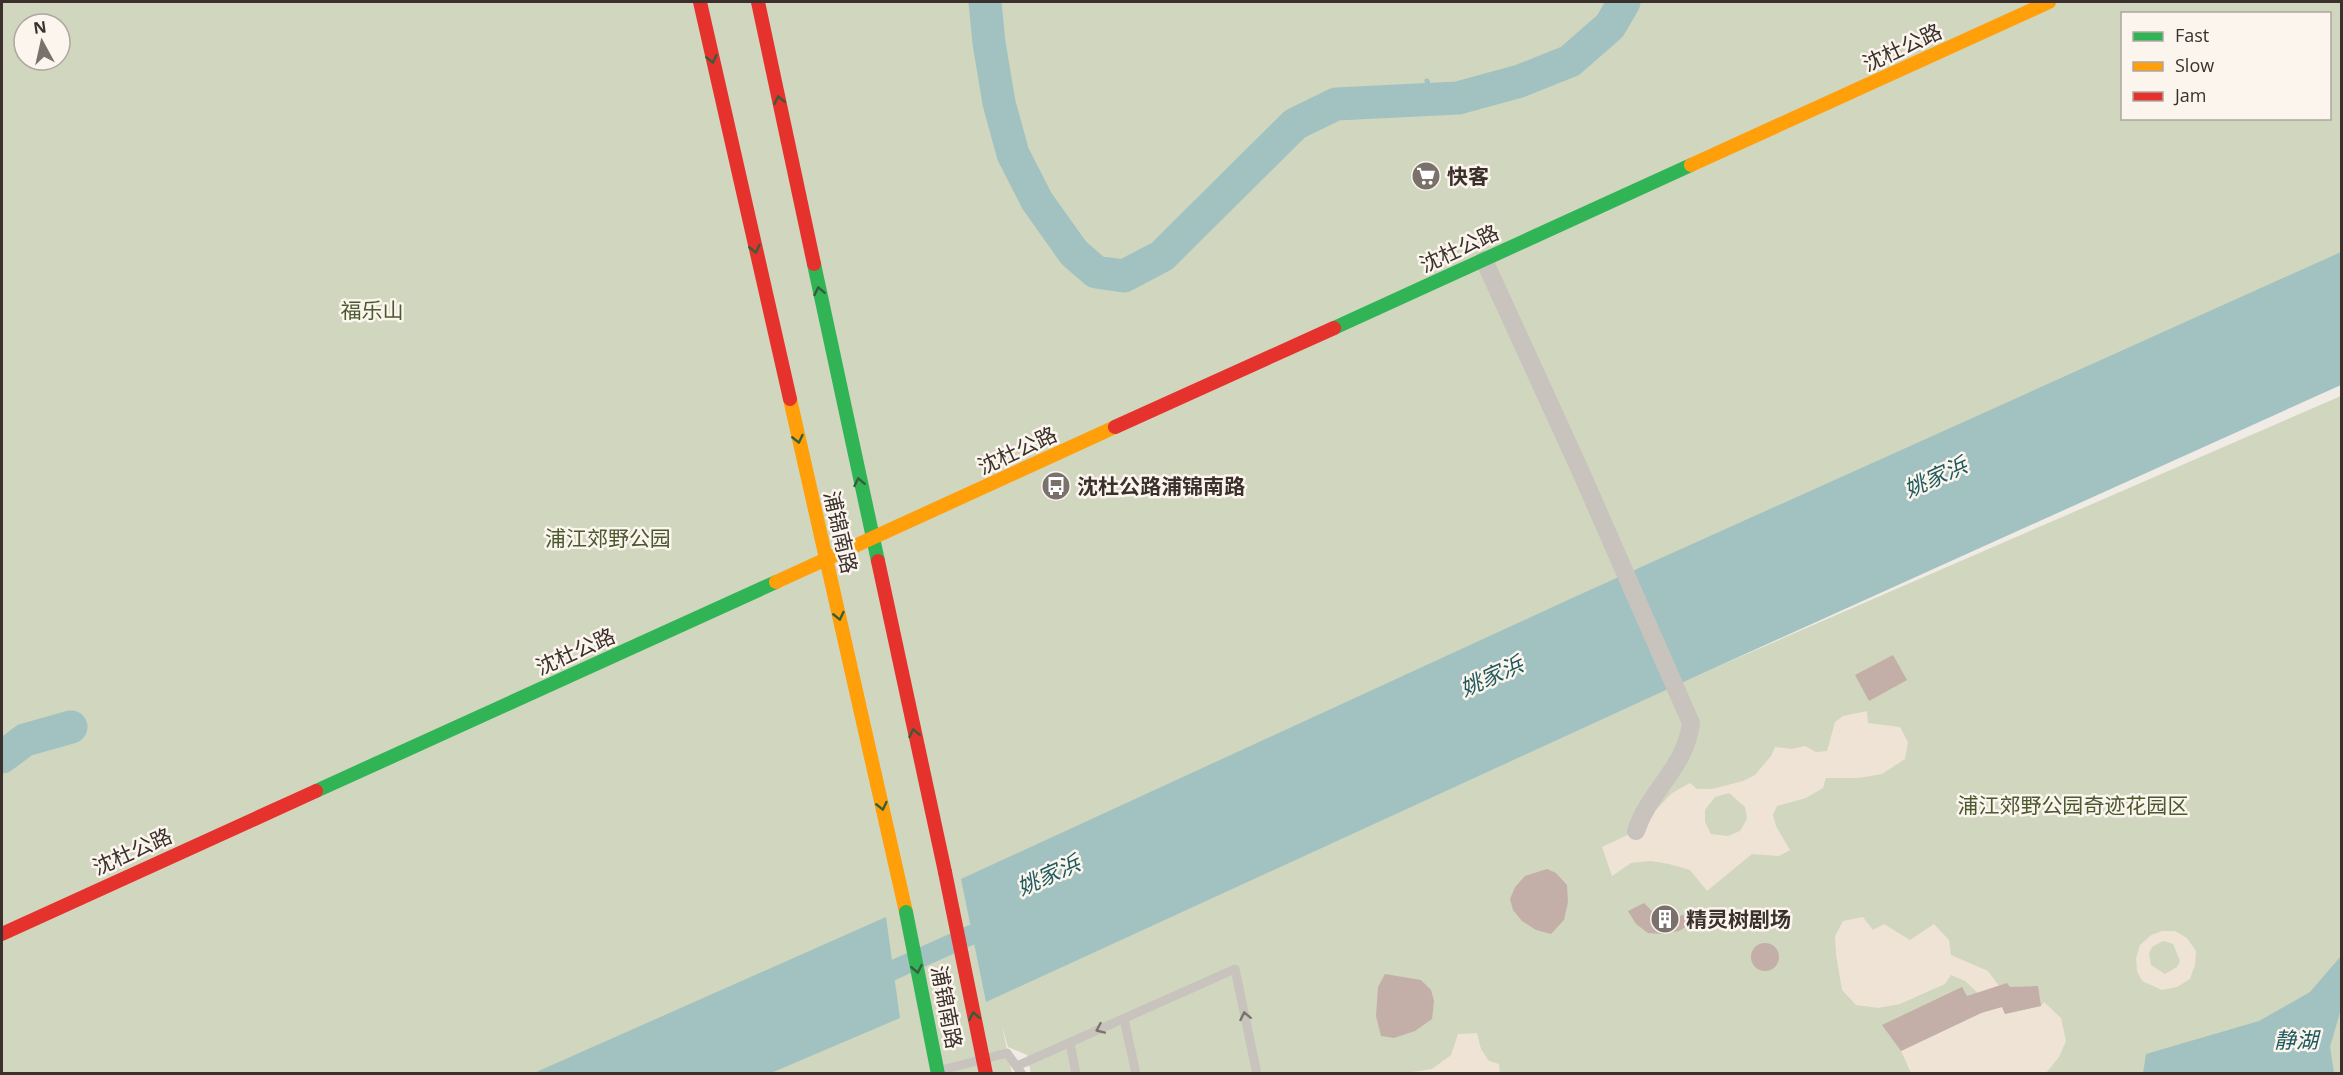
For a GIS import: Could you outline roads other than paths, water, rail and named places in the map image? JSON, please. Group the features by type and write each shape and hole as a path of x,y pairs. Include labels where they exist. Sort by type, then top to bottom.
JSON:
{"street":[{"name":"浦锦南路","path":"700,2 906,912 938,1074"},
{"name":"浦锦南路","path":"758,2 945,872 986,1074"},
{"name":"沈杜公路","path":"2,934 2049,2"},
{"path":"1484,260 1691,723 1688,742 1678,763 1643,809 1636,831"}],"lane":[{"path":"928,1074 1007,1053 1019,1070 1070,1043 1235,969 1257,1074"},
{"path":"1124,1018 1136,1074"},
{"path":"1070,1043 1076,1074"}],"water":[{"path":"2341,252 2341,385 1712,669 986,1002 961,879 1570,599"},
{"path":"886,917 900,1018 771,1073 534,1073"},
{"name":"静湖","path":"2341,956 2341,1009 2330,1047 2334,1073 2143,1073 2146,1054 2259,1021 2310,992"}],"waterway":[{"path":"985,2 999,103 1013,154 1037,201 1074,253 1096,272 1124,276 1162,256 1295,124 1336,104 1458,98 1520,81 1570,61 1610,26 1624,2"},
{"path":"1427,81 1432,100"},
{"path":"2,757 25,740 71,727"},
{"name":"姚家浜","path":"869,981 971,935"}],"place":[{"name":"快客","path":"1426,176"},
{"name":"沈杜公路浦锦南路","path":"1056,486"},
{"name":"精灵树剧场","path":"1665,919"}],"park label":[{"name":"福乐山","path":"372,310"},
{"name":"浦江郊野公园","path":"608,538"},
{"name":"浦江郊野公园奇迹花园区","path":"2073,805"}]}
